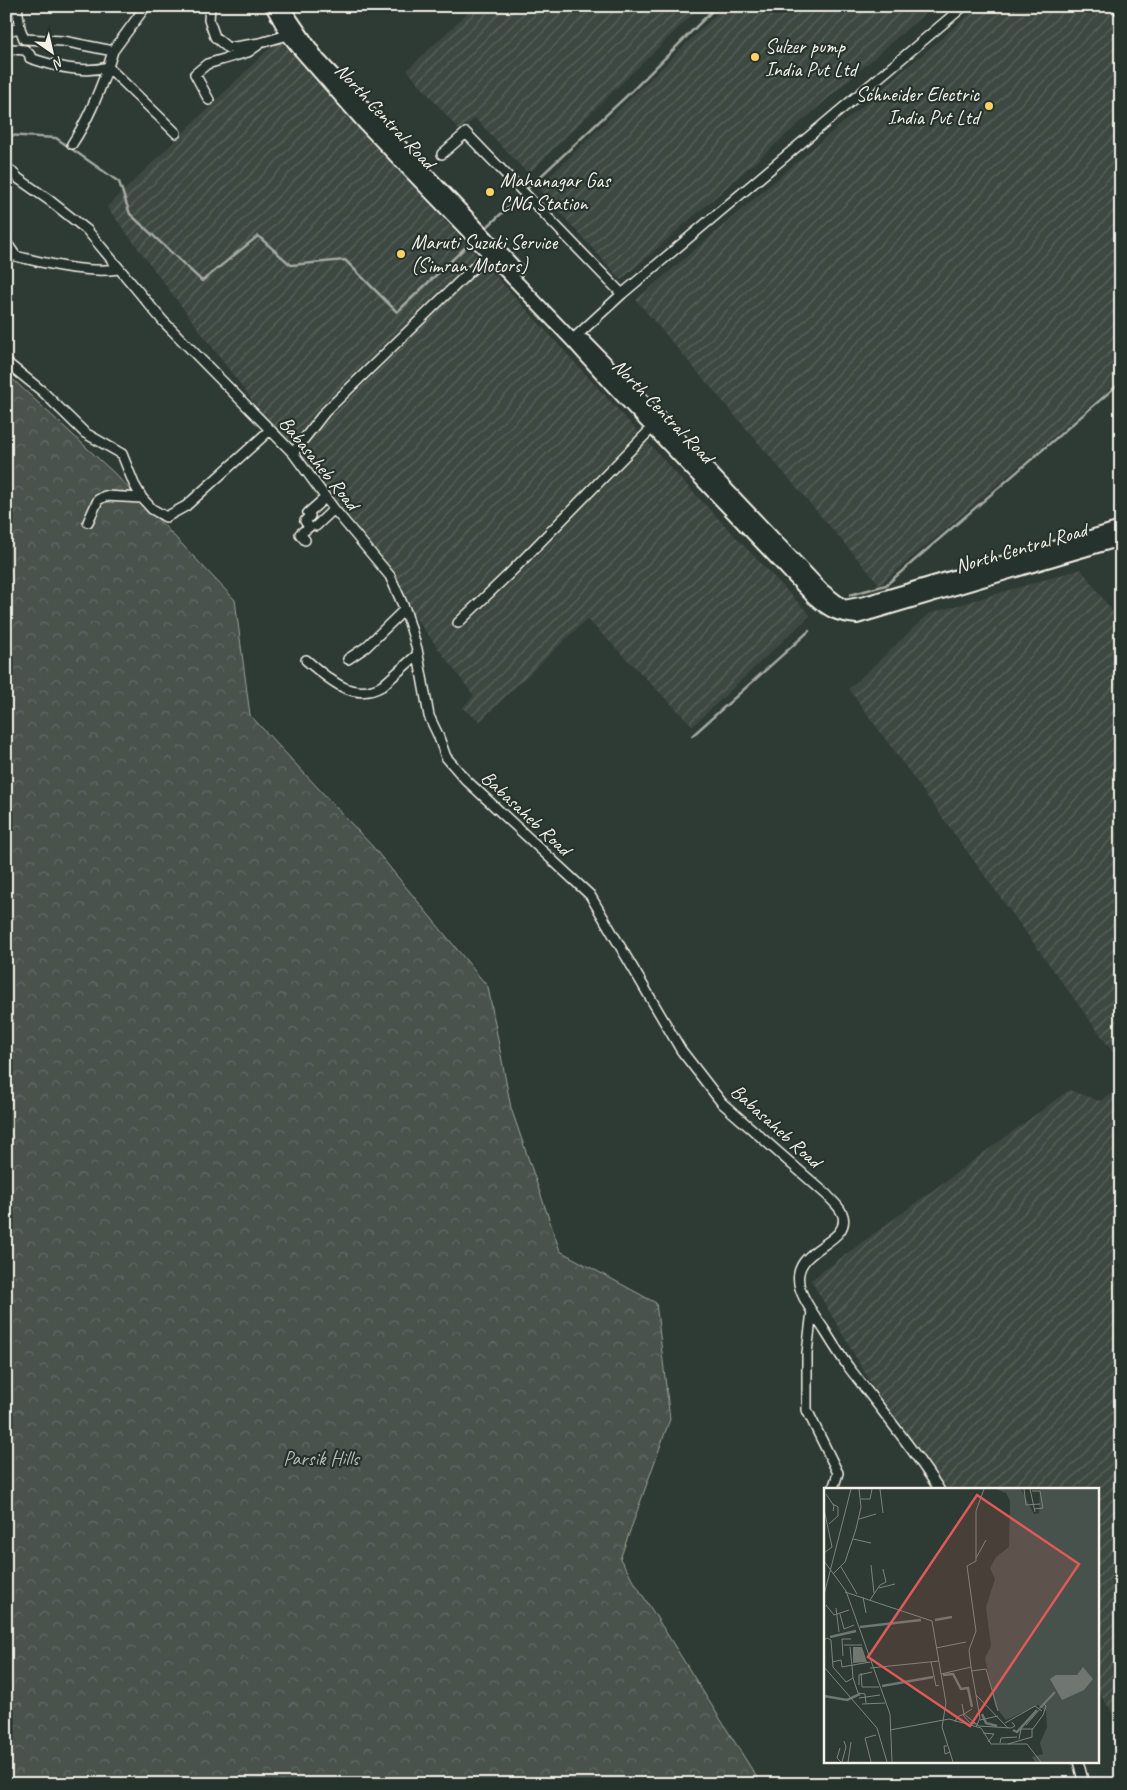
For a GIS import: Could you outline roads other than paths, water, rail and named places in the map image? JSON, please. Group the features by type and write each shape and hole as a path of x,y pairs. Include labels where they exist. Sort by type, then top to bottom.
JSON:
{"main road":[{"name":"North Central Road","path":"272,6 288,34 300,50 365,124 461,224 488,248"},
{"name":"North Central Road","path":"282,6 318,59 488,248 575,338 612,385 657,424 814,598 827,610 843,611 857,616 1121,538"},
{"name":"North Central Road","path":"843,611 1121,528"}],"street":[{"path":"18,6 25,50 30,58 82,70 97,70 108,67"},
{"path":"72,144 97,99 113,51 146,6"},
{"path":"210,6 209,20 215,37 228,48 260,43 288,34"},
{"path":"575,338 622,294 964,6"},
{"path":"6,31 20,28"},
{"path":"24,39 63,41 113,51"},
{"path":"209,100 195,74 207,64 248,52 260,43"},
{"path":"6,52 12,49 25,50"},
{"path":"108,67 176,133"},
{"path":"442,154 466,133 622,294"},
{"name":"Babasaheb Road","path":"6,166 19,180 49,200 87,230 163,321 293,453 325,498 390,576 405,609 418,654 429,716 446,757 466,780 590,895 680,1050 722,1103 827,1194 838,1206 843,1217 841,1227 834,1238 803,1263 798,1275 800,1289 849,1368 874,1398 938,1488"},
{"path":"6,242 10,255 76,269 101,272 119,269"},
{"path":"293,453 325,412 488,248"},
{"path":"6,362 42,390 85,433 122,454 142,498 152,509 166,517 186,506 270,430"},
{"path":"458,623 657,424"},
{"path":"88,522 98,500 105,496 142,498"},
{"path":"305,540 300,534 309,527 305,521 310,516 308,513 325,498"},
{"path":"316,526 334,509"},
{"path":"348,659 366,647 405,609"},
{"path":"306,660 325,676 356,692 375,690 382,686 418,654"},
{"path":"812,1311 807,1354 807,1410 838,1473 833,1488"},
{"path":"1078,1762 1084,1784"}],"waterway":[{"path":"527,189 634,89 717,6"},
{"path":"6,135 56,138 119,182 130,214 202,281 258,236 291,265 345,260 397,312 471,242"},
{"path":"487,227 516,200"},
{"path":"850,595 886,585 1121,382"},
{"path":"692,736 809,631"}],"place":[{"name":"Sulzer pump India Pvt Ltd","path":"755,57"},
{"name":"Schneider Electric India Pvt Ltd","path":"989,106"},
{"name":"Mahanagar Gas CNG Station","path":"490,192"},
{"name":"Maruti Suzuki Service (Simran Motors)","path":"401,254"}],"park label":[{"name":"Parsik Hills","path":"321,1458"}]}
